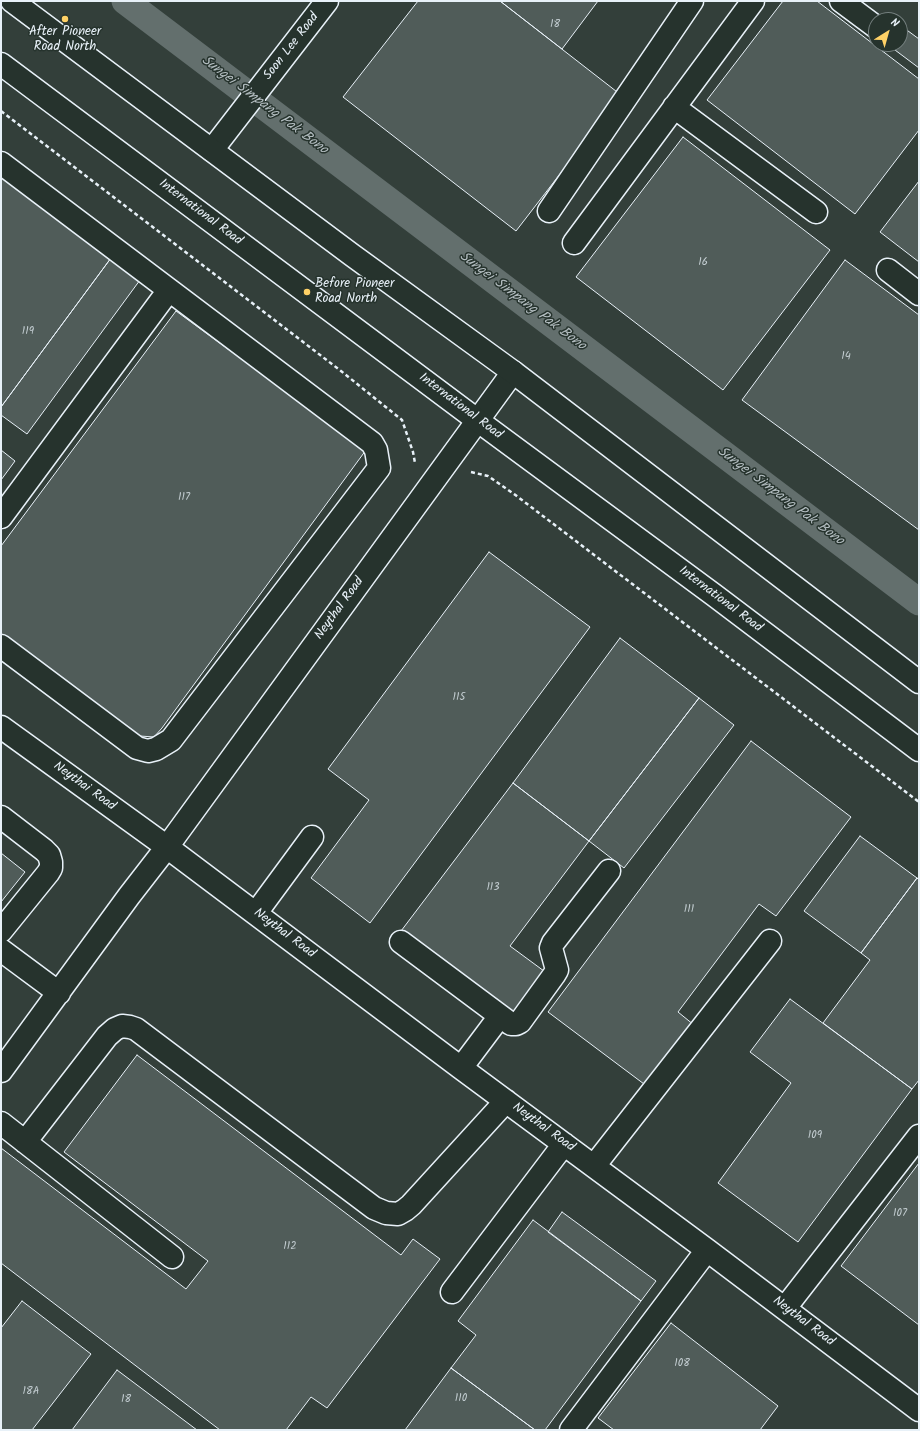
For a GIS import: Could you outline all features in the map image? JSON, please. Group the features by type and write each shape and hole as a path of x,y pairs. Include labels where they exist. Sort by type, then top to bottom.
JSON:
{"main road":[{"path":"12,1 352,255 513,372 919,682"},
{"name":"Soon Lee Road","path":"212,150 327,1"},
{"path":"549,211 692,1"},
{"path":"574,243 753,1"},
{"path":"841,1 868,21"},
{"name":"International Road","path":"1,64 707,590 919,750"},
{"path":"674,107 816,212"},
{"path":"1,163 372,443 376,450 379,468 171,740 156,749 148,751 137,748 1,646"},
{"path":"888,270 919,294"},
{"path":"1,517 169,290"},
{"name":"Neythal Road","path":"1,1071 129,896 168,846 513,372"},
{"name":"Neythai Road","path":"1,727 168,846"},
{"path":"1,817 50,855 51,862 51,868 48,873 1,931"},
{"path":"256,913 312,836"},
{"name":"Neythal Road","path":"168,846 461,1068 785,1308 919,1410"},
{"path":"401,942 511,1024 516,1024 520,1022 554,975 556,970 551,948 553,943 609,871"},
{"path":"594,1166 770,941"},
{"path":"1,950 59,993"},
{"path":"461,1068 500,1016"},
{"path":"25,1142 107,1036 115,1029 122,1026 136,1029 374,1208 386,1213 398,1214 410,1206 506,1101"},
{"path":"1,1123 172,1258"},
{"path":"785,1308 919,1136"},
{"path":"452,1292 564,1144"},
{"path":"570,1430 707,1250"}],"path":[{"path":"1,111 341,371 402,420 413,452 415,465"},
{"path":"446,465 488,476 514,494 919,802"}],"shaded area":[{"path":"1,1 919,1 919,1430 1,1430"}],"building":[{"path":"418,1 500,1 621,95 516,231 343,97"},
{"path":"500,1 598,1 562,49"},
{"path":"783,1 817,1 868,40 868,52 884,52 919,79 919,130 855,214 707,100"},
{"path":"908,31 919,39 919,68 898,52 908,52"},
{"path":"683,137 830,250 723,390 576,277"},
{"path":"1,177 111,258 1,407"},
{"path":"919,181 919,262 880,232"},
{"path":"111,258 140,280 27,434 1,415 1,407"},
{"path":"845,260 919,315 919,530 742,400"},
{"path":"176,311 366,450 154,737 140,736 1,636 1,546"},
{"path":"1,450 15,461 1,480"},
{"path":"489,552 590,627 370,923 311,878 369,800 328,769"},
{"path":"620,638 699,698 589,841 513,783"},
{"path":"699,698 734,725 624,868 589,841"},
{"path":"751,741 851,817 776,916 759,904 678,1012 694,1025 648,1087 548,1012"},
{"path":"513,783 589,841 510,946 548,974 512,1021 398,935"},
{"path":"860,836 917,878 861,953 804,911"},
{"path":"1,853 25,872 1,902"},
{"path":"917,878 919,880 919,1080 912,1089 823,1023 870,960 861,953"},
{"path":"790,999 912,1089 798,1242 718,1183 791,1083 750,1052"},
{"path":"137,1055 401,1255 413,1239 440,1259 327,1408 311,1397 286,1430 220,1430 1,1263 1,1148 186,1289 208,1261 64,1152"},
{"path":"919,1163 919,1325 841,1266"},
{"path":"562,1212 656,1281 641,1301 548,1232"},
{"path":"533,1220 641,1301 545,1430 535,1430 451,1368 476,1335 458,1321"},
{"path":"22,1301 91,1354 32,1430 1,1430 1,1328"},
{"path":"671,1323 778,1406 760,1430 614,1430 598,1418"},
{"path":"451,1368 535,1430 405,1430"},
{"path":"117,1370 197,1430 72,1430"}],"waterway":[{"name":"Sungei Simpang Pak Bono","path":"125,1 919,602"}],"place":[{"name":"After Pioneer Road North","path":"65,19"},
{"name":"Before Pioneer Road North","path":"307,292"}]}
